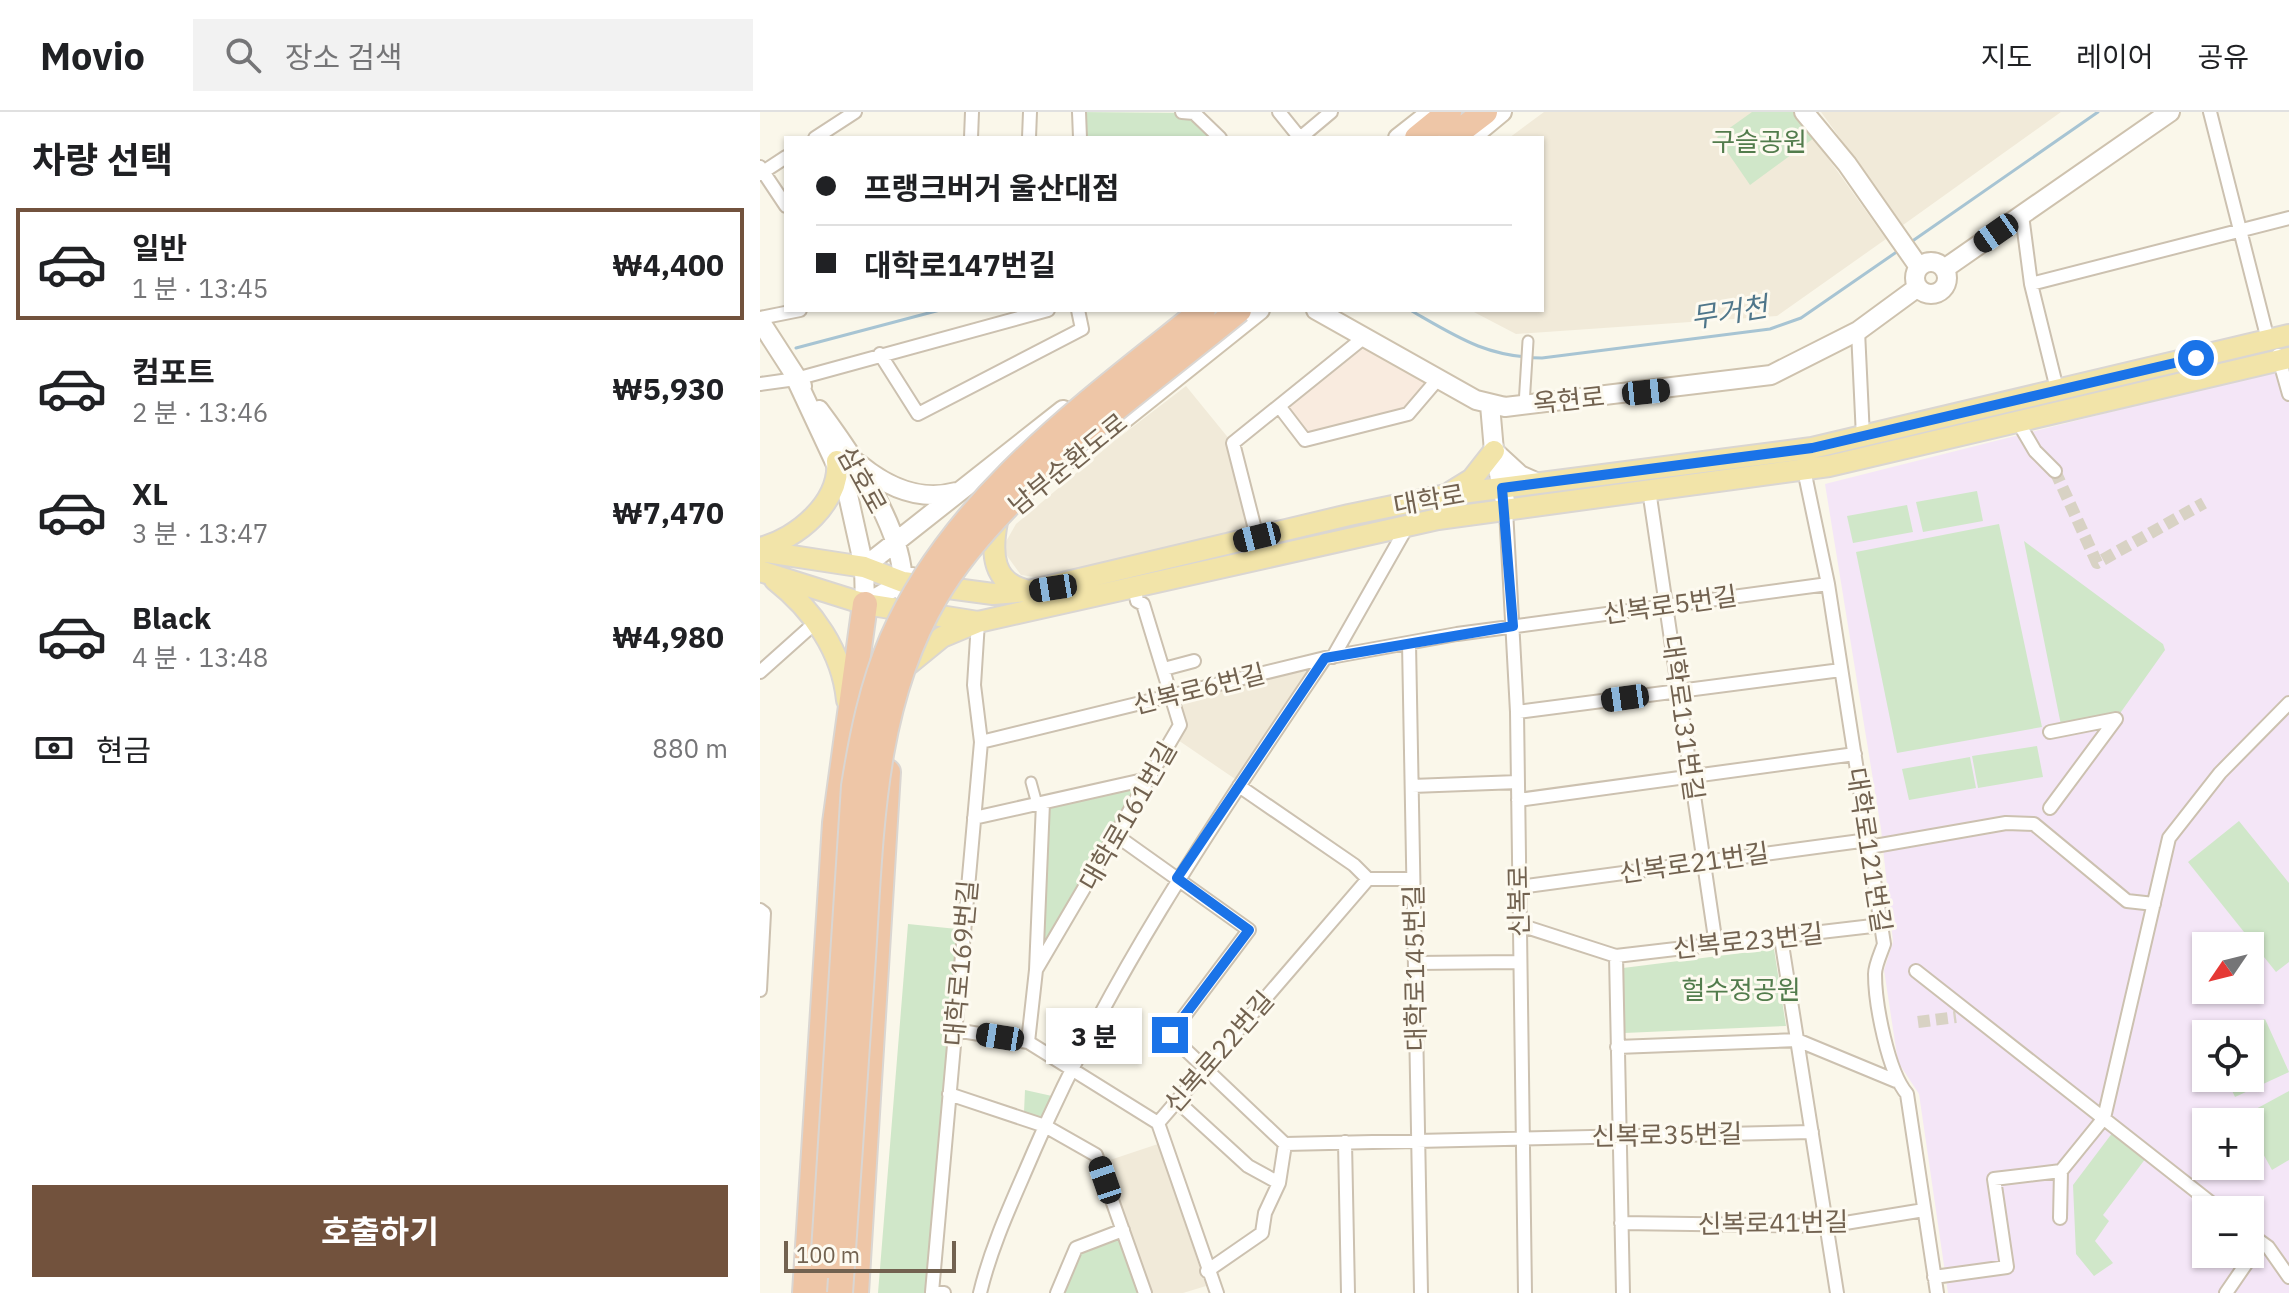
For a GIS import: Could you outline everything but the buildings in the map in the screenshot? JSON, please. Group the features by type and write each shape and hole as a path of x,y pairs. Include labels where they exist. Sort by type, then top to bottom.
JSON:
{"highway":[{"path":"1436,125 1485,112"},
{"path":"822,1293 854,786 862,735 892,639 920,586 977,510 1058,430 1201,312"},
{"path":"840,1293 871,833 885,729 900,669 937,594 1006,507 1237,312"},
{"path":"807,1293 835,823 865,604"},
{"path":"856,1293 889,765 903,670 900,610"}],"main road":[{"path":"1473,136 1502,112"},
{"path":"1804,112 1847,164 1916,262 1918,287 1932,294 1942,290 1947,280 1944,269 1932,262 1916,262"},
{"path":"1944,269 2170,112"},
{"path":"1404,136 1436,125"},
{"name":"옥현로","path":"1319,312 1437,380 1490,405 1524,405 1771,375 1858,331 1918,287"},
{"name":"남부순환도로","path":"864,567 1184,312"},
{"name":"남부순환도로","path":"865,604 997,522 1258,312"},
{"path":"761,321 846,461 893,488 908,492 943,495 966,488"},
{"name":"대학로","path":"760,549 864,567 903,582 993,594 1029,591 1446,495 1538,483 1802,460 1863,437 2277,338"},
{"path":"2181,360 2209,358 2215,364 2208,374 2186,382"},
{"name":"대학로","path":"763,572 865,604 978,622 1408,525 1649,490 2018,422 2284,359"},
{"path":"1490,405 1494,451 1506,510"},
{"path":"1494,451 1520,475 1538,483"},
{"path":"1446,495 1472,479 1494,451"},
{"path":"760,549 792,534 817,512 832,491 846,461"},
{"name":"삼호로","path":"846,461 895,544 903,582 900,610"},
{"name":"삼호로","path":"846,461 846,486 864,567 865,604"},
{"path":"997,522 992,548 996,567 1012,586 1029,591"},
{"path":"763,572 797,598 816,622 841,670 848,727"},
{"path":"903,670 942,637 978,622"}],"street":[{"path":"818,136 855,112"},
{"path":"971,136 972,112"},
{"path":"1029,136 1030,112"},
{"path":"1079,112 1080,136"},
{"path":"1182,112 1194,113 1209,125 1216,136"},
{"path":"1279,112 1298,136"},
{"path":"1302,136 1331,112"},
{"path":"2210,112 2240,231 2284,359 2289,394"},
{"path":"784,158 761,171 784,203"},
{"path":"2022,215 2031,284 2057,389"},
{"path":"2031,284 2289,218"},
{"path":"761,321 793,312"},
{"path":"760,384 792,371 880,354 1040,312"},
{"path":"880,354 918,414 1082,329 1078,312"},
{"path":"1858,331 1863,437"},
{"path":"1257,537 1233,443 1362,339"},
{"path":"1524,405 1528,341"},
{"path":"1279,406 1305,440 1408,414 1437,380"},
{"path":"2018,422 2035,451 2055,471"},
{"name":"대학로121번길","path":"1802,460 1828,584 1884,944 1875,973 1889,1060 1896,1081 1907,1094 1937,1293"},
{"name":"대학로131번길","path":"1649,490 1716,945"},
{"name":"신복로","path":"1506,510 1517,712 1525,1293"},
{"path":"980,1293 988,1257 1071,1066 1177,878 1329,658 1408,525"},
{"name":"신복로5번길","path":"1513,626 1828,584"},
{"name":"대학로161번길","path":"1028,1042 1036,970 1152,778 1180,725 1164,669 1134,586"},
{"path":"760,672 816,622"},
{"name":"대학로169번길","path":"944,1293 932,1292 981,742 974,685 978,622"},
{"name":"신복로6번길","path":"981,742 1329,658 1513,626"},
{"name":"대학로145번길","path":"1409,643 1421,1293"},
{"path":"1164,669 1194,661"},
{"path":"1517,712 1841,670"},
{"path":"2060,1218 2061,1171 2104,1118 2169,838 2220,773 2289,703"},
{"path":"2050,732 2116,719 2050,808"},
{"path":"1518,800 1855,754"},
{"path":"974,818 1152,778"},
{"path":"1031,782 1040,803 1036,970"},
{"path":"1412,786 1518,782"},
{"path":"1239,786 1354,865 1368,879 1413,879"},
{"name":"신복로21번길","path":"1519,887 2006,823 2034,824 2127,901 2154,904"},
{"path":"1117,836 1249,930 1170,1035 1285,1144 1279,1183 1265,1213 1262,1233 1207,1271"},
{"name":"신복로22번길","path":"1211,1292 1207,1271 1158,1123 1368,879"},
{"path":"760,910 764,913 760,990"},
{"name":"신복로23번길","path":"1520,925 1616,956 1881,925"},
{"path":"1781,938 1837,1293"},
{"path":"1616,956 1623,1293"},
{"path":"1415,963 1520,962"},
{"path":"1916,971 2202,1196"},
{"path":"1956,1017 1972,1014"},
{"path":"955,1030 1028,1042 1158,1123"},
{"path":"1617,1047 1797,1040 1896,1081"},
{"path":"949,1094 1045,1126 1096,1155 1145,1293"},
{"path":"1177,1101 1248,1166 1279,1183"},
{"name":"신복로35번길","path":"1285,1144 1812,1132"},
{"path":"1345,1142 1348,1293"},
{"path":"1934,1277 2007,1267 1994,1179 2061,1171"},
{"name":"신복로41번길","path":"1621,1223 1827,1226 1924,1210"},
{"path":"1057,1293 1076,1248 1123,1230"},
{"path":"2264,1246 2289,1277"},
{"path":"2226,1293 2243,1268"}],"shaded area":[{"path":"1544,112 1795,112 1886,239 1777,316 1516,334 1474,312 1544,312 1544,136 1512,136"},
{"path":"1821,112 2061,112 1903,225"},
{"path":"1365,347 1431,381 1403,412 1307,437 1286,408"},
{"path":"2289,367 2289,1293 1948,1293 1919,1094 1898,1062 1884,970 1893,942 1881,829 1825,484"},
{"path":"1186,386 1230,440 1251,532 1050,579 1021,575 1005,553 1004,545 1016,524 1113,442"},
{"path":"1325,658 1241,783 1175,738 1172,696"},
{"path":"1158,1144 1206,1286 1183,1293 1149,1293 1104,1162"}],"green space":[{"path":"1079,112 1194,113 1212,136 1080,136"},
{"name":"구슬공원","path":"1752,112 1796,112 1814,138 1750,185 1717,137"},
{"path":"1977,491 1983,521 1923,532 1916,502"},
{"path":"1907,505 1913,532 1853,543 1847,516"},
{"path":"1999,524 2042,727 1897,753 1856,552"},
{"path":"2024,541 2163,644 2165,650 2116,719 2062,730"},
{"path":"2037,746 2043,777 1978,788 1972,756"},
{"path":"1970,757 1976,788 1909,800 1902,769"},
{"path":"1152,778 1036,970 1043,803"},
{"path":"2239,821 2289,883 2289,962 2276,972 2264,957 2264,932 2244,932 2188,862"},
{"path":"908,924 957,929 929,1293 878,1293"},
{"name":"헐수정공원","path":"1774,949 1786,1026 1624,1033 1623,968"},
{"path":"2265,1019 2289,1072 2264,1084 2264,1020"},
{"path":"1025,1090 1052,1096 1043,1119 1024,1112"},
{"path":"2289,1091 2289,1160 2272,1170 2264,1155 2264,1108 2258,1108"},
{"path":"2116,1128 2149,1154 2103,1215 2109,1221 2095,1241 2113,1263 2094,1276 2076,1254 2073,1185"},
{"path":"1119,1235 1140,1293 1063,1293 1080,1251"}],"waterway":[{"name":"무거천","path":"1911,242 2098,112"},
{"name":"무거천","path":"1414,312 1473,344 1504,354 1542,358 1770,329 1801,318 1898,251"},
{"name":"무거천","path":"796,348 932,312"}],"tunnel":[{"path":"2055,471 2097,563 2204,503"},
{"path":"1918,1022 1956,1017"}],"route":[{"path":"1170,1035 1249,930 1177,878 1325,658 1513,626 1502,488 1812,448 2196,358"}]}
